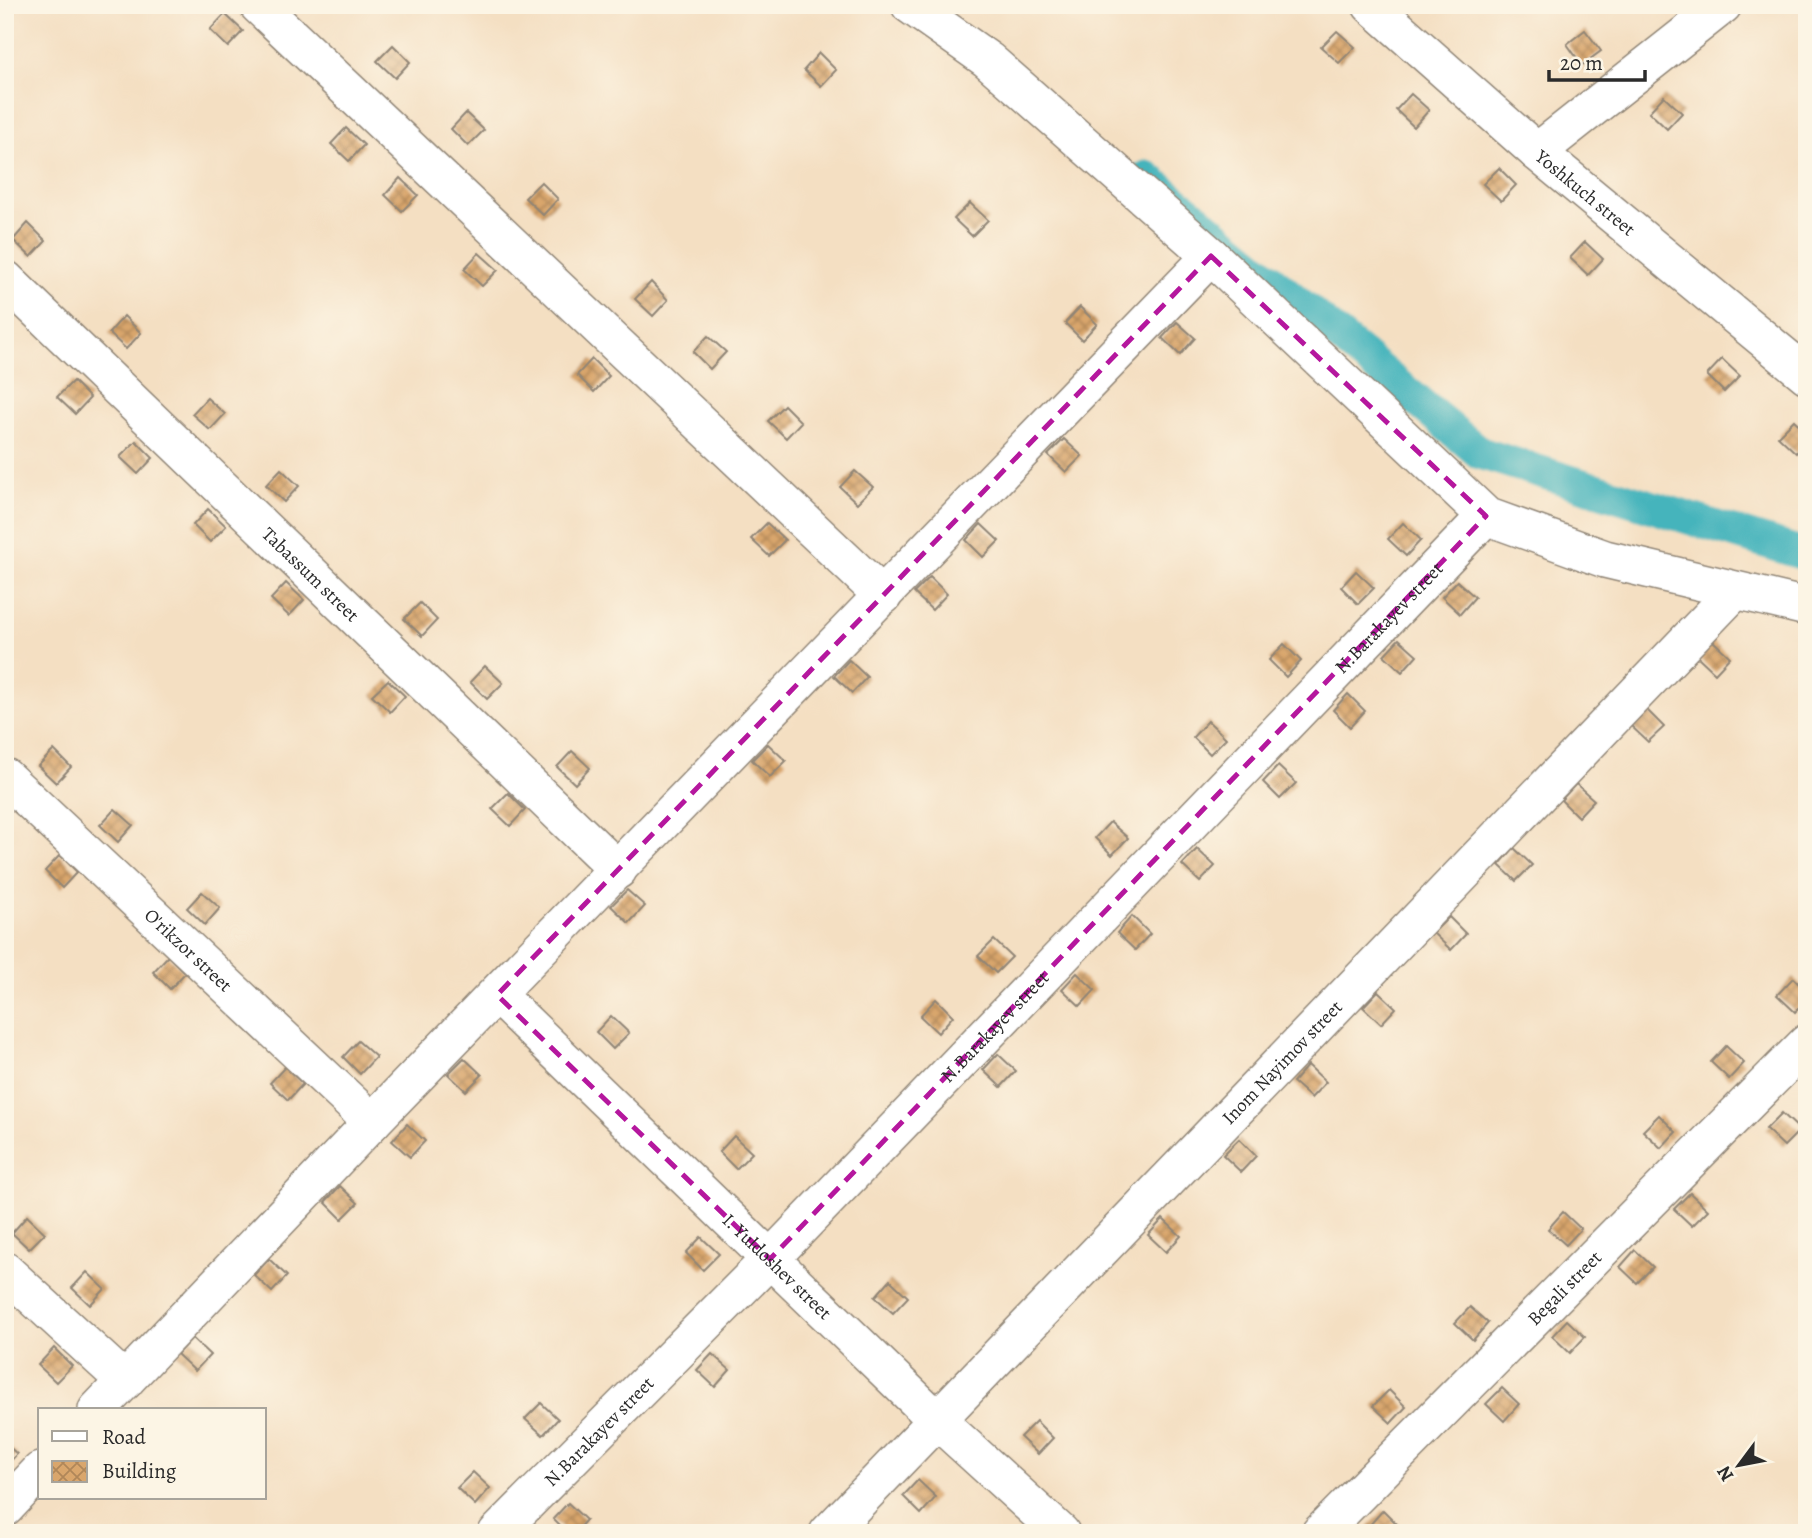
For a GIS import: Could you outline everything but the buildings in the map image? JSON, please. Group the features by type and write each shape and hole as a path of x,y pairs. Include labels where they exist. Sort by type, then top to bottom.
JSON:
{"street":[{"path":"258,5 883,596"},
{"path":"909,5 988,60 1211,256 1486,516 1605,559 1807,607"},
{"name":"Yoshkuch street","path":"1371,5 1537,152 1807,375"},
{"path":"1537,152 1723,5"},
{"path":"99,1408 372,1122 1211,256"},
{"name":"Tabassum street","path":"5,279 618,870"},
{"name":"N.Barakayev street","path":"497,1533 770,1259 1486,516"},
{"name":"Inom Nayimov street","path":"828,1533 1735,591"},
{"name":"O'rikzor street","path":"5,777 372,1122"},
{"name":"I. Yuldoshev street","path":"497,995 938,1421 1061,1533"},
{"name":"Begali street","path":"1320,1533 1807,1043"},
{"path":"5,1271 125,1381"},
{"path":"5,1508 38,1473"}],"highlighted area":[{"path":"1211,256 1486,516 770,1259 497,995"}],"waterway":[{"path":"1147,177 1480,453 1807,555"}]}
